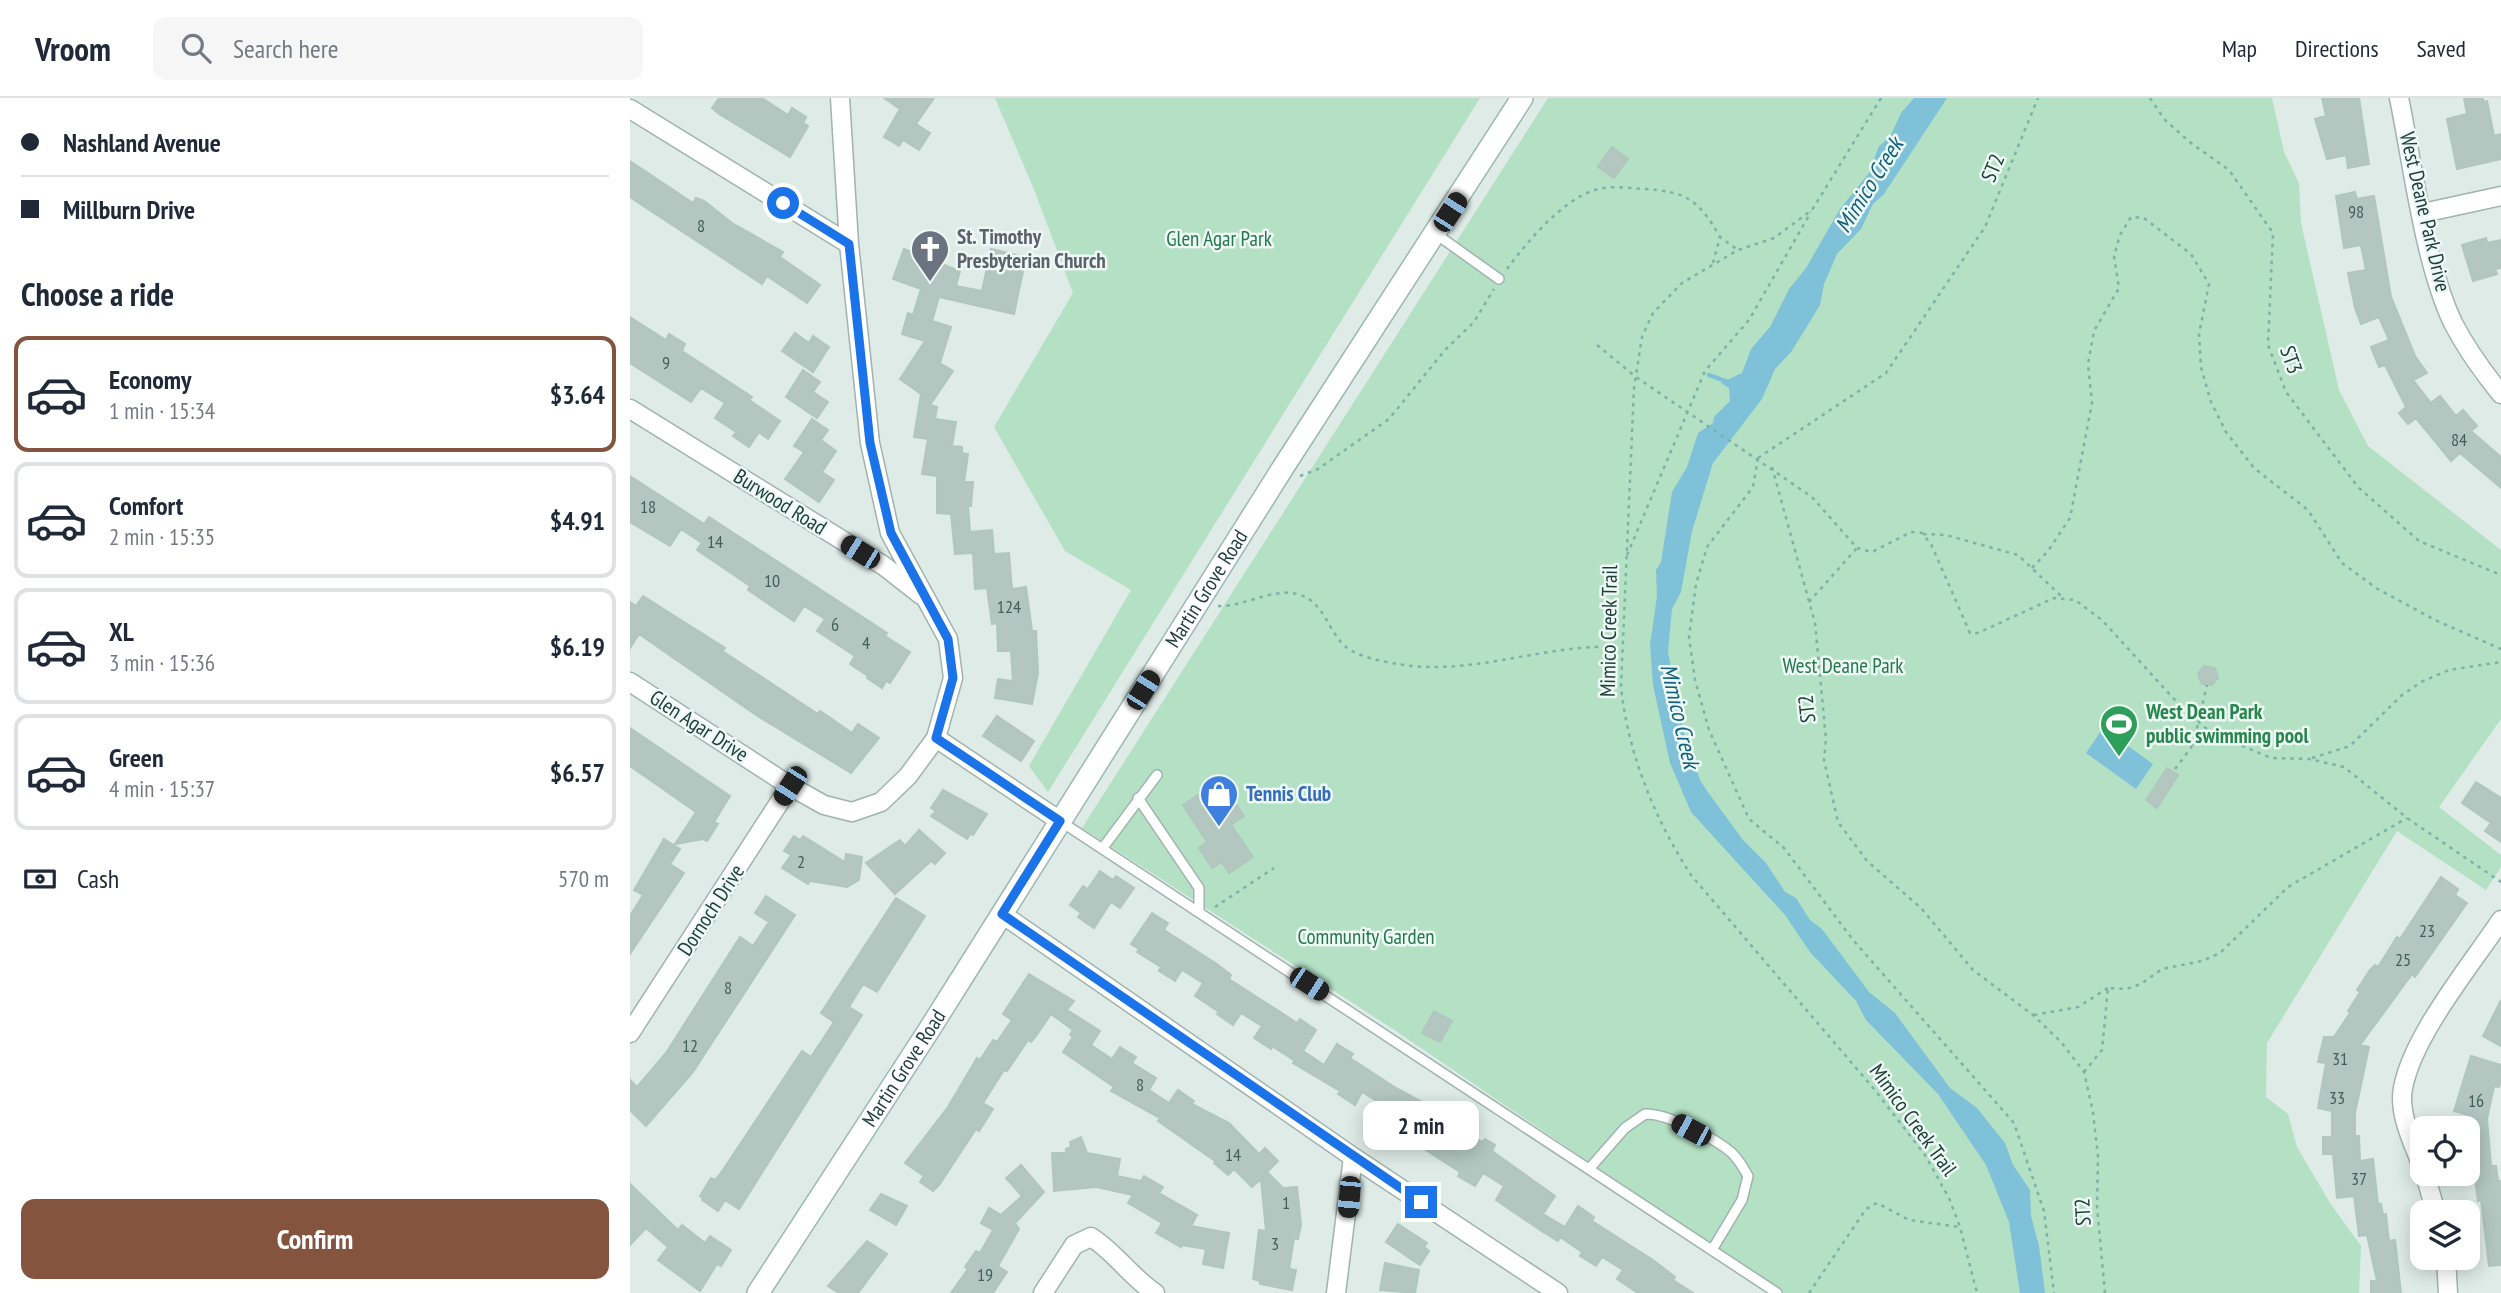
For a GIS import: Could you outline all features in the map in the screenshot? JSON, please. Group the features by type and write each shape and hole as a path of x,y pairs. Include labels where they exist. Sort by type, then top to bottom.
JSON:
{"main road":[{"name":"Martin Grove Road","path":"758,1293 1522,98"}],"street":[{"path":"840,98 849,244 870,443 891,533 948,639 953,678 936,738 1060,821"},
{"name":"West Deane Park Drive","path":"2399,98 2434,266 2453,322 2482,371 2501,394"},
{"path":"630,108 849,244"},
{"path":"2423,213 2501,196"},
{"name":"Burwood Road","path":"630,409 884,566 927,599"},
{"name":"Glen Agar Drive","path":"630,682 790,786 824,805 852,812 881,802 908,776 936,738"},
{"name":"Dornoch Drive","path":"630,1033 790,786"},
{"path":"1002,914 1353,1157 1558,1293"},
{"path":"2410,1136 2402,1090 2405,1081 2433,1021 2501,920"},
{"path":"1336,1293 1353,1157"},
{"path":"1043,1293 1074,1245 1091,1237 1116,1257 1129,1274 1155,1293"},
{"path":"2447,1270 2448,1293"}],"lane":[{"path":"1436,234 1499,279"},
{"path":"1102,849 1157,775"},
{"path":"1138,798 1199,888 1201,914"},
{"path":"1060,821 1777,1293"},
{"path":"1589,1169 1625,1128 1645,1114 1672,1120 1729,1150 1748,1176 1742,1200 1712,1250"}],"path":[{"name":"Mimico Creek Trail","path":"1881,98 1812,210 1774,237 1738,250 1682,283 1653,313 1642,337 1636,377 1621,647 1625,717 1644,777 1674,848 1691,875 1908,1133 1938,1177 1960,1227 1977,1293"},
{"name":"ST2","path":"1758,458 1886,373 1985,227 2038,98"},
{"name":"ST3","path":"2150,98 2165,120 2191,143 2229,170 2273,233 2268,345 2286,391 2358,487 2418,541 2501,575"},
{"path":"1300,476 1307,476 1318,469 1389,419 1445,350 1474,322 1499,279 1517,255 1555,215 1585,194 1601,188 1660,190 1682,195 1703,208 1720,237 1738,250"},
{"path":"1626,558 1705,371 1749,320 1812,210"},
{"path":"2032,568 2048,551 2070,518 2092,404 2088,364 2094,331 2119,288 2114,256 2120,235 2131,217 2144,218 2191,254 2208,284 2199,334 2201,367 2211,402 2226,432 2254,468 2308,510 2342,563 2376,588 2424,614 2501,649"},
{"path":"1713,263 1720,237"},
{"path":"1597,345 1636,377 1772,467 1812,497 1857,548 1872,552 1911,532 1946,535 2015,554 2062,598"},
{"path":"1758,458 1753,487 1707,547 1696,584 1689,637 1695,680 1709,730 1749,818 1784,848 1808,884 1853,940 2014,1123 2045,1211 2054,1293"},
{"name":"ST2","path":"1772,467 1815,623 1826,739 1824,761 1838,822 1867,861 1921,908 1973,970 2032,1015 2061,1042 2084,1072 2093,1112 2098,1157 2097,1207 2105,1293"},
{"path":"1923,534 1931,544 1970,633 1978,633 2046,601 2062,598 2075,600 2102,620 2173,698 2217,735 2272,758 2309,759 2344,767 2407,818 2501,882"},
{"path":"1809,602 1857,548"},
{"path":"1198,602 1222,606 1286,592 1299,594 1318,607 1348,648 1398,664 1431,667 1485,665 1595,646 1621,647"},
{"path":"2309,759 2350,746 2394,703 2421,682 2449,670 2501,662"},
{"path":"2175,769 2193,745 2207,685"},
{"path":"2193,745 2217,735"},
{"path":"2032,1015 2078,1007 2108,988 2126,989 2141,984 2162,969 2202,961 2220,953 2288,887 2376,833 2407,818"},
{"path":"1201,914 1273,868"},
{"path":"2084,1072 2102,1050 2108,988"},
{"path":"1809,1293 1866,1209 1877,1203 1909,1220 1960,1227"}],"green space":[{"name":"Glen Agar Park","path":"995,98 1480,98 1048,792 1029,766 1131,590 1065,551 994,427 1073,293 1035,192"},
{"name":"West Deane Park","path":"1548,98 2272,98 2284,152 2299,183 2301,223 2339,390 2368,446 2501,550 2501,719 2439,807 2501,855 2501,867 2486,890 2397,831 2267,1043 2266,1097 2288,1114 2297,1147 2330,1203 2361,1246 2359,1293 1781,1293 1396,1031 1082,828"}],"water":[{"name":"Mimico Creek","path":"1914,98 1947,98 1884,194 1873,204 1861,229 1837,254 1824,284 1820,305 1791,352 1775,369 1762,399 1713,463 1692,531 1681,592 1672,609 1668,652 1686,743 1701,782 1743,840 1766,863 1785,892 1796,898 1810,920 1822,929 1869,992 1895,1013 1950,1088 1977,1108 2005,1143 2013,1165 2030,1190 2031,1216 2039,1246 2045,1293 2020,1293 2009,1222 1986,1165 1938,1094 1866,1020 1856,1001 1810,952 1785,915 1691,812 1670,763 1653,685 1650,645 1657,596 1656,570 1661,562 1672,492 1687,467 1698,433 1713,423 1714,417 1730,401 1729,388 1721,383 1742,373 1751,349 1770,327 1789,289 1806,268 1840,209 1869,173 1879,146 1890,137 1901,113"},
{"name":"West Dean Park public swimming pool","path":"2103,728 2153,764 2136,789 2086,753"}],"building":[{"path":"719,98 762,98 788,115 792,108 806,117 803,123 808,126 790,157 719,114 712,108"},
{"path":"884,98 934,98 916,124 930,133 919,150 903,140 899,146 884,137 900,109"},
{"path":"2322,98 2359,98 2369,164 2348,168 2346,155 2327,159 2315,119 2326,116"},
{"path":"2464,98 2483,98 2483,102 2487,101 2494,136 2501,134 2501,159 2457,169 2447,119 2467,114"},
{"path":"1612,147 1628,159 1614,178 1598,167"},
{"path":"630,161 693,203 696,198 704,201 732,223 783,252 780,257 820,285 807,303 767,276 762,284 630,197"},
{"path":"2355,192 2357,199 2374,196 2391,297 2415,356 2427,373 2413,380 2431,403 2440,396 2456,416 2463,410 2477,426 2471,431 2501,457 2501,488 2460,453 2451,461 2416,418 2408,424 2399,413 2406,407 2385,365 2379,367 2371,347 2389,340 2379,317 2361,324 2348,273 2366,270 2361,245 2344,248 2336,196"},
{"path":"2486,238 2487,243 2501,240 2501,268 2495,269 2497,274 2473,281 2462,245"},
{"path":"904,249 960,271 956,286 982,291 991,249 1026,257 1014,314 939,297 932,321 951,327 940,363 953,371 930,405 937,407 935,419 956,422 952,446 962,447 962,453 968,454 964,482 973,482 971,506 968,506 970,532 992,530 994,554 1009,553 1012,589 1026,587 1032,631 1036,631 1038,673 1032,704 995,698 998,679 1013,681 1011,651 998,651 997,623 992,624 987,588 975,589 973,553 955,554 951,514 937,513 937,476 922,474 928,439 914,437 921,394 900,379 925,341 902,334 908,313 913,315 921,289 893,279"},
{"path":"630,317 666,340 669,334 685,344 682,351 752,397 749,400 780,421 768,439 759,432 749,447 733,436 736,432 715,418 725,403 701,388 691,402 630,363"},
{"path":"795,333 809,343 813,336 829,347 813,372 782,351"},
{"path":"803,370 820,382 813,392 828,402 817,418 786,397"},
{"path":"812,419 828,430 821,440 836,451 822,472 834,480 819,502 785,479 804,452 794,446"},
{"path":"630,476 704,524 709,517 887,633 885,636 910,652 890,683 886,681 882,688 850,664 855,656 817,631 825,619 804,606 794,621 748,590 750,586 697,550 702,543 681,529 670,546 630,522"},
{"path":"643,596 725,648 722,651 818,714 820,711 852,733 858,724 879,738 851,773 756,715 639,634 630,648 630,602 636,606"},
{"path":"2204,666 2215,668 2218,678 2212,685 2202,684 2198,674"},
{"path":"997,716 1034,741 1021,761 983,736"},
{"path":"630,728 730,796 714,822 718,824 707,841 703,839 675,844 696,812 630,766"},
{"path":"2167,768 2178,775 2157,808 2146,800"},
{"path":"2476,782 2501,798 2501,842 2485,831 2491,823 2462,803"},
{"path":"1226,788 1244,816 1231,825 1253,857 1229,873 1222,862 1212,868 1199,848 1207,842 1183,805 1203,792 1208,800"},
{"path":"943,790 987,814 973,835 971,833 967,839 931,816 936,811 931,808"},
{"path":"919,830 945,853 935,864 931,861 895,894 866,863 900,840 905,846"},
{"path":"794,836 800,840 803,836 845,862 846,854 862,857 859,880 847,887 810,881 808,884 782,868 791,855 784,851"},
{"path":"664,839 680,849 670,864 684,873 630,954 630,916 643,895 634,890"},
{"path":"1100,871 1113,880 1116,876 1134,888 1120,908 1111,902 1094,928 1078,917 1081,913 1070,905 1083,886 1088,889"},
{"path":"2441,877 2458,889 2455,895 2467,903 2415,977 2412,974 2360,1045 2369,1047 2355,1113 2355,1136 2359,1136 2360,1161 2373,1159 2378,1204 2381,1204 2383,1215 2386,1214 2389,1241 2395,1240 2401,1293 2371,1293 2371,1281 2377,1281 2367,1235 2359,1236 2354,1196 2337,1198 2333,1154 2323,1154 2323,1137 2332,1137 2332,1111 2318,1108 2326,1063 2318,1062 2324,1037 2334,1037 2350,1013 2348,1011 2360,992 2357,990 2370,970 2375,965 2378,967 2397,937 2400,939"},
{"path":"766,896 795,915 693,1072 646,1126 630,1110 630,1080 637,1087 666,1053 740,937 753,946 769,922 755,913"},
{"path":"896,898 925,916 877,992 863,984 849,1007 862,1015 739,1209 725,1200 718,1211 700,1196 711,1178 715,1180 721,1173 802,1051 811,1057 834,1022 821,1013"},
{"path":"1152,913 1168,923 1164,930 1217,964 1231,975 1229,979 1297,1023 1300,1019 1316,1030 1303,1051 1324,1065 1337,1044 1353,1054 1350,1058 1396,1088 1437,1110 1432,1117 1453,1131 1456,1126 1482,1142 1485,1139 1495,1145 1492,1151 1555,1196 1543,1214 1565,1227 1578,1206 1594,1217 1592,1221 1653,1260 1675,1277 1673,1280 1693,1293 1638,1293 1617,1279 1623,1270 1602,1257 1596,1266 1580,1256 1582,1252 1560,1237 1558,1241 1496,1200 1504,1186 1483,1173 1475,1186 1458,1176 1460,1172 1415,1143 1416,1140 1394,1125 1391,1129 1375,1119 1383,1105 1362,1092 1355,1105 1338,1094 1340,1091 1293,1063 1295,1061 1254,1038 1262,1026 1241,1013 1233,1025 1217,1014 1219,1012 1195,996 1203,983 1182,970 1175,981 1159,971 1161,967 1137,952 1139,949 1131,944"},
{"path":"1029,974 1074,1001 1067,1010 1100,1031 1091,1045 1112,1059 1120,1047 1136,1057 1132,1063 1156,1078 1149,1090 1169,1103 1178,1090 1194,1101 1192,1104 1229,1123 1259,1154 1265,1148 1278,1161 1267,1172 1283,1188 1297,1187 1301,1225 1298,1239 1294,1238 1289,1269 1296,1270 1292,1290 1260,1284 1260,1281 1253,1279 1259,1230 1266,1231 1261,1179 1252,1187 1234,1169 1228,1175 1215,1161 1158,1121 1160,1118 1111,1091 1114,1087 1063,1052 1073,1037 1070,1035 1073,1030 1051,1014 1031,1042 1028,1040 1007,1071 1004,1070 983,1103 993,1109 979,1131 976,1129 939,1185 933,1191 920,1182 924,1176 905,1163 948,1107 977,1058 980,1060 993,1040 997,1042 1012,1020 1003,1014"},
{"path":"2501,1000 2501,1046 2483,1036"},
{"path":"1434,1011 1452,1021 1440,1042 1422,1033"},
{"path":"2471,1056 2501,1065 2501,1080 2499,1087 2494,1086 2487,1119 2491,1166 2496,1166 2498,1181 2501,1181 2501,1265 2489,1266 2481,1200 2478,1200 2476,1186 2480,1186 2480,1116 2468,1116 2454,1111"},
{"path":"1081,1137 1087,1153 1120,1159 1117,1176 1141,1181 1144,1176 1163,1187 1159,1193 1197,1215 1191,1226 1229,1233 1223,1268 1203,1264 1206,1249 1181,1247 1156,1233 1162,1223 1128,1203 1133,1195 1096,1187 1054,1191 1052,1153 1066,1153 1066,1149 1071,1147 1070,1142"},
{"path":"1021,1165 1044,1192 1015,1223 1019,1229 998,1266 1007,1272 993,1293 951,1293 968,1269 965,1267 976,1251 980,1253 993,1230 981,1223 989,1208 1001,1215 1022,1196 1006,1178"},
{"path":"630,1184 678,1230 682,1225 705,1243 710,1236 731,1250 721,1266 717,1264 700,1291 658,1260 668,1247 646,1228 630,1245"},
{"path":"881,1194 907,1206 896,1225 870,1210"},
{"path":"1398,1224 1427,1243 1424,1247 1429,1251 1420,1265 1386,1242"},
{"path":"867,1241 887,1254 858,1293 839,1293 828,1286"},
{"path":"1385,1263 1419,1270 1415,1293 1380,1290"}],"waterway":[{"path":"1709,375 1728,382"}],"place":[{"name":"St. Timothy Presbyterian Church","path":"930,283"},
{"name":"West Dean Park public swimming pool","path":"2119,758"},
{"name":"Tennis Club","path":"1219,828"}],"route":[{"path":"783,203 849,244 870,443 891,533 948,639 953,678 936,738 1060,821 1002,914 1421,1202"}],"park label":[{"name":"Community Garden","path":"1366,937"}]}
